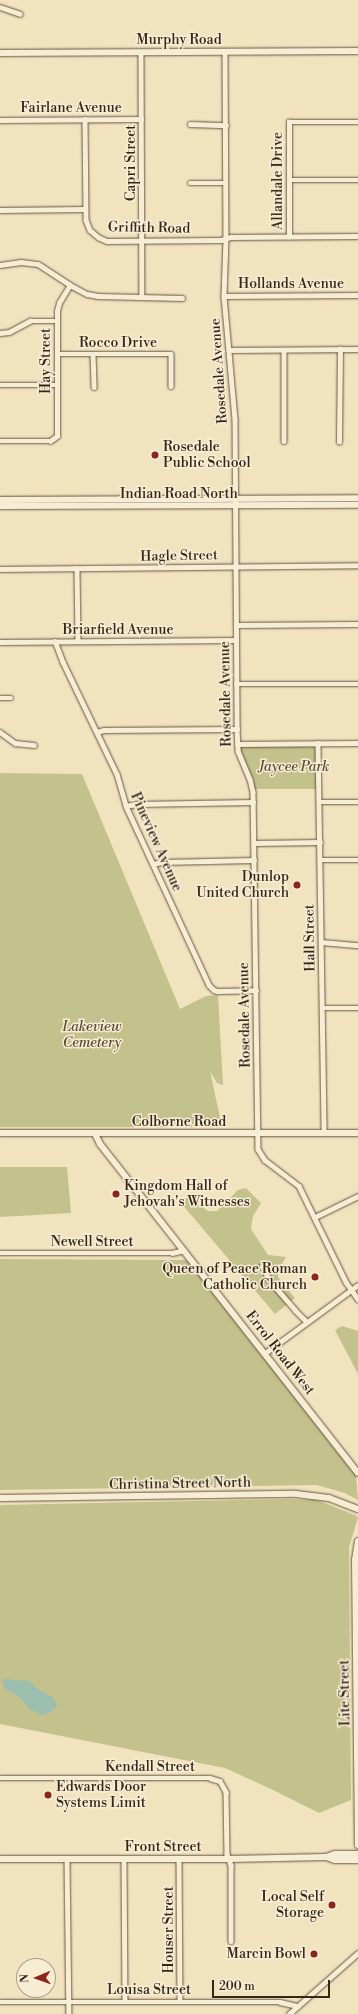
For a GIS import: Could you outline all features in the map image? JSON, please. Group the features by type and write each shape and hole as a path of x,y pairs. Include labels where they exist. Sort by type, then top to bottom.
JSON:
{"main road":[{"name":"Murphy Road","path":"0,53 358,51"},
{"name":"Indian Road North","path":"0,506 235,502 358,498"},
{"name":"Indian Road North","path":"0,500 235,502 358,505"},
{"name":"Colborne Road","path":"0,1133 358,1133"},
{"name":"Errol Road West","path":"95,1134 100,1144 357,1471"},
{"name":"Christina Street North","path":"0,1498 296,1494 329,1498 358,1509"},
{"name":"Lite Street","path":"358,1541 355,1560 358,1844"},
{"path":"355,1560 358,1548"},
{"name":"Front Street","path":"0,1859 179,1859 326,1856 335,1854 358,1855"},
{"name":"Front Street","path":"326,1856 335,1860 358,1860"}],"street":[{"path":"0,7 20,14"},
{"name":"Capri Street","path":"141,52 142,298"},
{"name":"Rosedale Avenue","path":"225,52 226,239 224,296 234,415 237,729 240,758 251,782 253,802 258,1150 262,1157 299,1186 351,1289 358,1299"},
{"name":"Griffith Road","path":"84,119 86,220 90,230 98,237 107,241 221,240 358,236"},
{"name":"Fairlane Avenue","path":"0,120 142,119"},
{"name":"Allandale Drive","path":"289,237 288,122 358,122"},
{"path":"190,124 226,125"},
{"path":"289,180 358,180"},
{"path":"190,183 226,183"},
{"path":"0,210 85,209"},
{"path":"0,265 21,262 38,264 70,285 87,294 98,296 182,298"},
{"name":"Hay Street","path":"0,441 50,442 55,440 57,436 57,321 59,303 70,285"},
{"name":"Hollands Avenue","path":"224,296 358,295"},
{"path":"0,333 9,332 30,321 57,321"},
{"path":"339,442 340,349"},
{"path":"228,350 358,349"},
{"path":"284,350 284,440"},
{"name":"Rocco Drive","path":"57,354 171,354 171,386"},
{"path":"93,354 94,387"},
{"path":"0,385 57,385"},
{"name":"Hagle Street","path":"0,569 358,566"},
{"path":"77,568 78,640"},
{"path":"236,625 358,624"},
{"name":"Briarfield Avenue","path":"0,642 78,640 236,640"},
{"name":"Pineview Avenue","path":"55,641 117,774 126,806 211,988 218,991 256,990"},
{"path":"236,684 358,684"},
{"path":"0,698 11,698"},
{"path":"97,732 104,730 237,729"},
{"path":"0,732 15,743 34,745"},
{"name":"Hall Street","path":"318,743 324,1133"},
{"path":"238,744 358,743"},
{"path":"126,806 136,804 253,802"},
{"path":"319,802 358,802"},
{"path":"254,843 320,842"},
{"path":"153,864 162,862 254,860"},
{"path":"320,860 358,860"},
{"path":"321,942 358,945"},
{"path":"322,1008 358,1008"},
{"path":"315,1217 358,1196"},
{"name":"Newell Street","path":"0,1253 172,1253 184,1250"},
{"path":"262,1266 271,1282 307,1322"},
{"path":"265,1352 358,1285"},
{"name":"Kendall Street","path":"0,1778 217,1779 224,1786 226,1792 227,1852 230,1858"},
{"path":"358,1855 358,1860"},
{"path":"230,1858 232,1865 231,1941"},
{"path":"67,1859 69,2014"},
{"path":"124,1859 125,2001"},
{"name":"Houser Street","path":"179,1859 180,2001"},
{"path":"289,2014 358,1953"},
{"name":"Louisa Street","path":"0,2002 280,2002 298,2006"}],"green space":[{"name":"Jaycee Park","path":"316,744 317,789 254,789 239,745"},
{"name":"Lakeview Cemetery","path":"0,773 82,774 180,1009 206,996 218,995 223,1085 217,1083 210,1071 222,1127 0,1127"},
{"path":"0,1167 67,1167 71,1213 0,1217"},
{"path":"246,1188 261,1203 253,1216 251,1229 268,1255 286,1257 278,1271 278,1277 295,1298 275,1314 181,1203 188,1197 208,1211 217,1211 238,1190"},
{"path":"0,1259 191,1260 356,1475 358,1500 345,1493 317,1485 0,1490"},
{"path":"342,1326 358,1331 358,1374 335,1330"},
{"path":"286,1499 317,1500 357,1516 358,1518 349,1547 351,1800 319,1813 225,1768 0,1724 0,1505"}],"shaded area":[{"path":"2,1679 29,1681 39,1690 51,1696 57,1704 55,1709 42,1715 31,1710 19,1697 4,1688"}],"place":[{"name":"Rosedale Public School","path":"155,455"},
{"name":"Dunlop United Church","path":"297,885"},
{"name":"Kingdom Hall of Jehovah's Witnesses","path":"116,1194"},
{"name":"Queen of Peace Roman Catholic Church","path":"315,1277"},
{"name":"Edwards Door Systems Limit","path":"48,1795"},
{"name":"Local Self Storage","path":"332,1905"},
{"name":"Marcin Bowl","path":"314,1954"}]}
